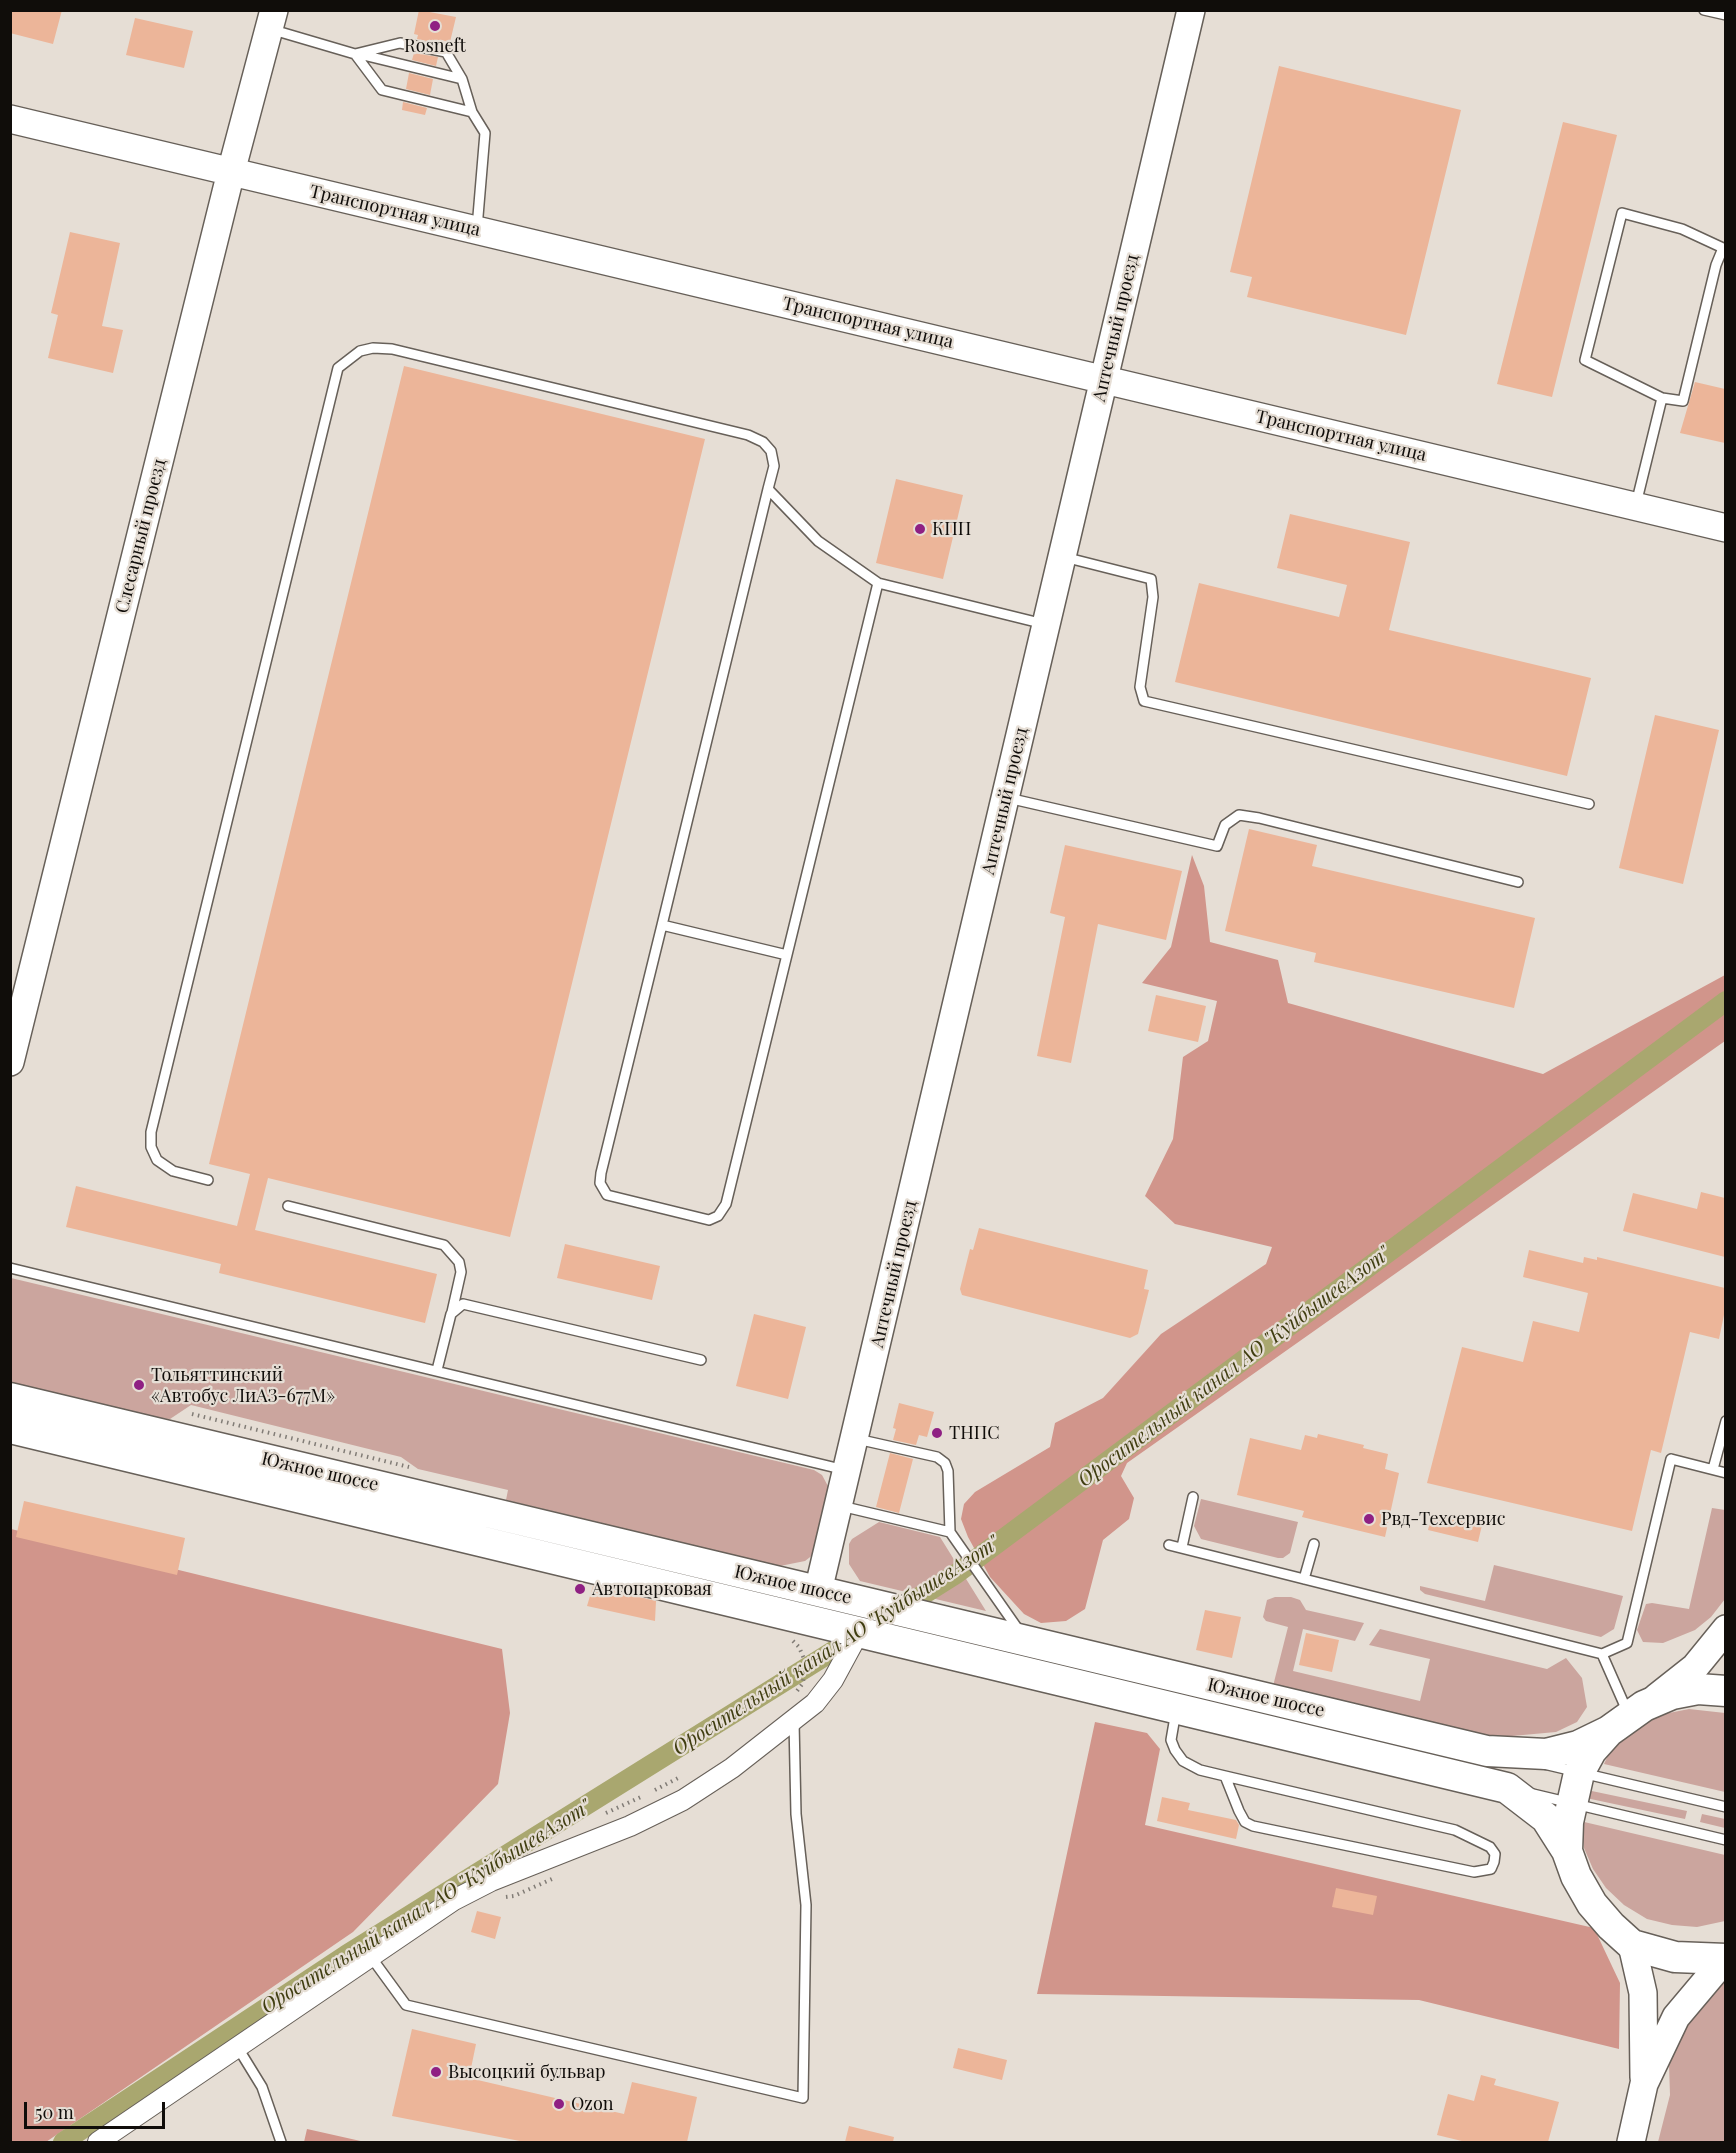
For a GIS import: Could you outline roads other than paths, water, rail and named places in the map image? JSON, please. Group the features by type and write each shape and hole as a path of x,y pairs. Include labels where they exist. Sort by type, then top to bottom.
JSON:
{"main road":[{"name":"Южное шоссе","path":"10,1398 1487,1751 1546,1754 1578,1746 1672,1694 1698,1689 1725,1691"},
{"name":"Южное шоссе","path":"10,1428 1507,1788 1546,1818 1567,1851 1576,1876 1592,1904 1632,1945 1676,1958 1725,1960"},
{"name":"Южное шоссе","path":"1567,1851 1571,1803 1579,1773 1591,1751 1628,1717"}],"street":[{"name":"Аптечный проезд","path":"818,1591 1191,10"},
{"name":"Слесарный проезд","path":"10,1062 231,172 271,20"},
{"name":"Транспортная улица","path":"10,119 1725,528"},
{"path":"1628,1717 1695,1667 1725,1629"},
{"path":"98,2142 454,1900 491,1881 630,1826 683,1800 732,1768 794,1722 815,1703 833,1680 859,1632"},
{"path":"1632,1945 1642,1993 1644,2084"},
{"path":"1630,2142 1644,2084 1676,2017 1725,1960"}],"lane":[{"path":"1704,10 1725,15"},
{"path":"271,20 355,54 462,79"},
{"path":"355,54 400,43 446,52 462,79 472,112 484,133 476,230"},
{"path":"355,54 382,90 472,112"},
{"path":"1622,213 1682,229 1723,248 1716,265 1683,401 1662,398 1585,360 1622,213"},
{"path":"208,1180 173,1172 157,1160 151,1147 151,1132 338,368 360,351 373,348 392,349 748,435 763,442 771,451 774,466 600,1183 607,1195 698,1219 709,1220 722,1212 878,583"},
{"path":"1636,506 1662,398"},
{"path":"768,489 818,541 878,583 1046,624"},
{"path":"1062,556 1151,579 1153,597 1140,687 1144,700 1589,804"},
{"path":"1005,798 1217,846 1225,825 1239,815 1259,818 1518,882"},
{"path":"662,925 787,955"},
{"path":"288,1206 444,1245 459,1262 461,1272 437,1371"},
{"path":"10,1268 848,1471"},
{"path":"451,1314 458,1306 472,1305 701,1360"},
{"path":"1713,1469 1725,1421"},
{"path":"855,1438 937,1457 945,1463 948,1471 950,1532 1027,1641"},
{"path":"1169,1545 1602,1654 1627,1643 1671,1459 1725,1473"},
{"path":"1182,1547 1193,1497"},
{"path":"839,1506 950,1532"},
{"path":"1304,1579 1314,1544"},
{"path":"1602,1654 1628,1717"},
{"path":"1177,1709 1171,1740 1183,1761 1200,1770 1455,1830 1490,1847 1495,1854 1494,1862 1491,1869 1474,1872 1253,1826 1245,1822 1225,1776"},
{"path":"371,1957 406,2005 803,2098 806,1905 796,1814 794,1722"},
{"path":"1487,1751 1725,1808"},
{"path":"1507,1788 1725,1840"},
{"path":"238,2048 262,2087 282,2142"}],"waterway":[{"name":"Оросительный канал АО \"КуйбышевАзот\"","path":"894,1613 956,1574 1726,1001"},
{"name":"Оросительный канал АО \"КуйбышевАзот\"","path":"63,2142 346,1955 862,1633"}],"place":[{"name":"Rosneft","path":"435,26"},
{"name":"КПП","path":"920,529"},
{"name":"Тольяттинский «Автобус ЛиАЗ-677М»","path":"139,1385"},
{"name":"ТНПС","path":"937,1433"},
{"name":"Рвд-Техсервис","path":"1369,1519"},
{"name":"Автопарковая","path":"580,1589"},
{"name":"Высоцкий бульвар","path":"436,2072"},
{"name":"Ozon","path":"559,2104"}]}
